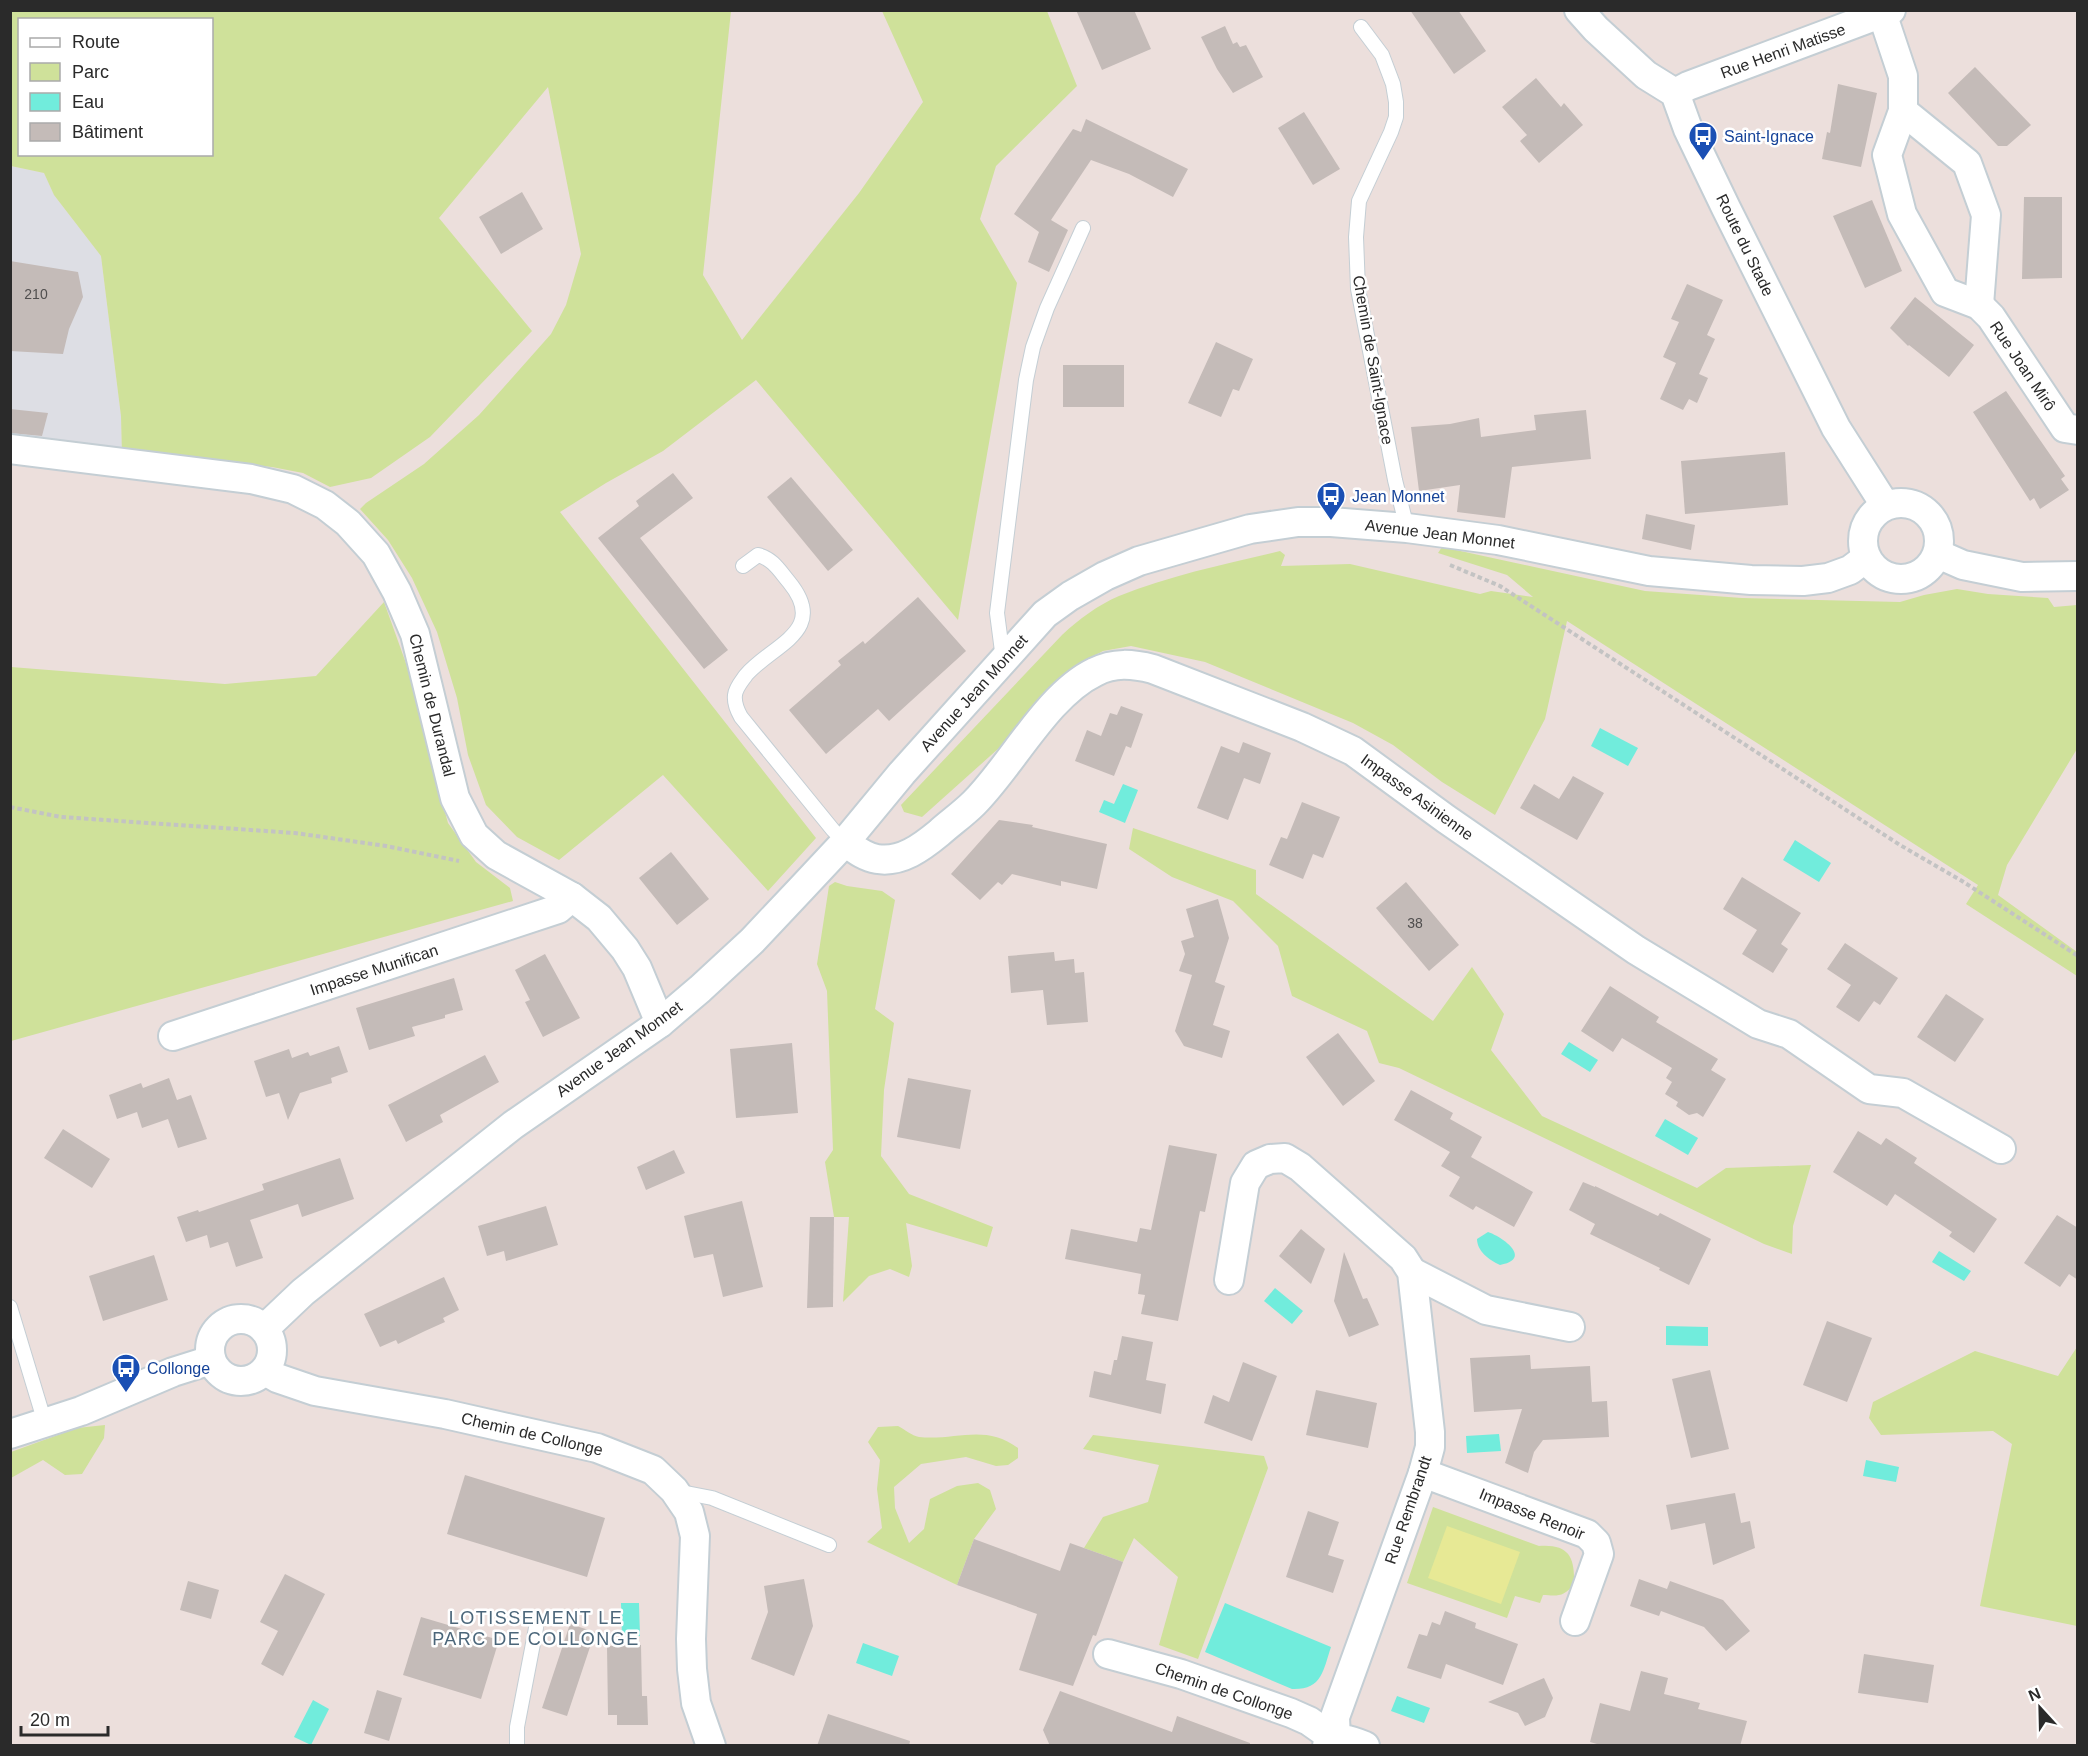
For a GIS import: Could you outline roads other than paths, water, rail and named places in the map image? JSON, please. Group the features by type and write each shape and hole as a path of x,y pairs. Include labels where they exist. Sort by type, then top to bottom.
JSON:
{"street":[{"path":"1579,10 1596,30 1646,75 1675,93"},
{"name":"Rue Henri Matisse","path":"1675,93 1688,86 1885,12"},
{"name":"Rue Joan Mirô","path":"1885,12 1903,76 1903,111 1887,155 1902,214 1945,292 1979,305 1991,317 2073,435"},
{"name":"Route du Stade","path":"1675,93 1688,129 1836,428 1885,505"},
{"name":"Rue Joan Mirô","path":"1903,111 1967,163 1986,215 1979,305"},
{"name":"Chemin de Durandal","path":"10,449 251,479 293,489 324,505 348,523 376,554 397,592 415,634 455,798 474,835 496,855 572,897 598,918 626,948 660,1023"},
{"path":"1907,502 1928,512 1939,532 1938,555 1924,572 1903,580 1881,575 1866,558 1862,538 1869,518 1885,505 1907,502"},
{"name":"Avenue Jean Monnet","path":"264,1329 303,1292 513,1125 660,1023 700,990 752,941 845,842 902,773 1045,614 1070,596 1105,576 1139,561 1250,530 1298,522 1331,522 1407,528 1498,540 1649,571 1728,578 1803,580 1828,578 1851,570 1866,558"},
{"path":"1938,555 1963,565 2022,577 2078,576"},
{"name":"Impasse Asinienne","path":"845,842 861,854 879,859 903,856 919,849 974,803 1058,700 1078,682 1096,671 1115,665 1134,664 1153,669 1302,727 1353,751 1446,819 1636,950 1758,1024 1790,1034 1869,1089 1903,1093 2001,1149"},
{"name":"Impasse Munifican","path":"173,1036 558,909 572,897"},
{"path":"1229,1280 1245,1183 1256,1165 1270,1159 1285,1158 1300,1167 1403,1258 1412,1272 1486,1310 1570,1327"},
{"name":"Rue Rembrandt","path":"1332,1743 1335,1717 1424,1473 1430,1448 1412,1272"},
{"path":"233,1320 249,1321 264,1329 271,1342 271,1358 264,1371 250,1380 234,1381 219,1374 211,1360 210,1343 218,1328 233,1320"},
{"path":"10,1434 81,1411 173,1372 211,1360"},
{"name":"Chemin de Collonge","path":"264,1371 315,1391 435,1412 597,1448 652,1470 674,1490 689,1512 695,1536 692,1669 696,1702 711,1746"},
{"name":"Impasse Renoir","path":"1424,1473 1587,1533 1596,1543 1599,1554 1575,1621"},
{"name":"Chemin de Collonge","path":"1108,1654 1181,1674 1291,1713 1309,1721 1332,1743 1348,1739 1365,1746"}],"lane":[{"name":"Chemin de Saint-Ignace","path":"1361,27 1382,54 1393,84 1396,102 1396,117 1391,132 1359,201 1356,237 1358,289 1395,480 1407,528"},
{"path":"1003,661 997,613 1026,381 1036,337 1083,228"},
{"path":"743,567 758,555 770,558 795,589 802,606 802,621 797,632 754,666 739,684 735,694 735,706 741,717 845,842"},
{"path":"10,1307 45,1423"},
{"path":"674,1490 712,1498 829,1545"},
{"path":"517,1746 517,1727 536,1628"}],"water":[{"path":"1600,728 1638,748 1628,766 1591,746"},
{"path":"1123,784 1138,790 1125,823 1099,812 1104,800 1114,804"},
{"path":"1795,840 1831,863 1819,882 1783,860"},
{"path":"1569,1042 1598,1060 1590,1072 1561,1054"},
{"path":"1665,1119 1698,1138 1688,1155 1655,1136"},
{"path":"1488,1232 1501,1238 1512,1248 1515,1253 1510,1262 1500,1265 1481,1251 1477,1239"},
{"path":"1939,1251 1971,1271 1964,1281 1932,1262"},
{"path":"1275,1288 1303,1311 1292,1324 1264,1301"},
{"path":"1666,1326 1708,1327 1708,1346 1666,1345"},
{"path":"1499,1434 1501,1451 1467,1453 1466,1436"},
{"path":"1866,1460 1899,1467 1896,1482 1863,1476"},
{"path":"621,1603 639,1603 640,1636 622,1637"},
{"path":"1225,1603 1331,1647 1320,1677 1310,1686 1292,1689 1205,1652"},
{"path":"863,1643 899,1656 892,1676 856,1663"},
{"path":"1397,1696 1430,1708 1424,1723 1391,1711"},
{"path":"313,1700 329,1709 311,1745 294,1737"}],"place":[{"name":"Saint-Ignace","path":"1703,162"},
{"name":"Jean Monnet","path":"1331,522"},
{"name":"Collonge","path":"126,1394"}],"district":[{"name":"LOTISSEMENT LE PARC DE COLLONGE","path":"536,1628"}]}
